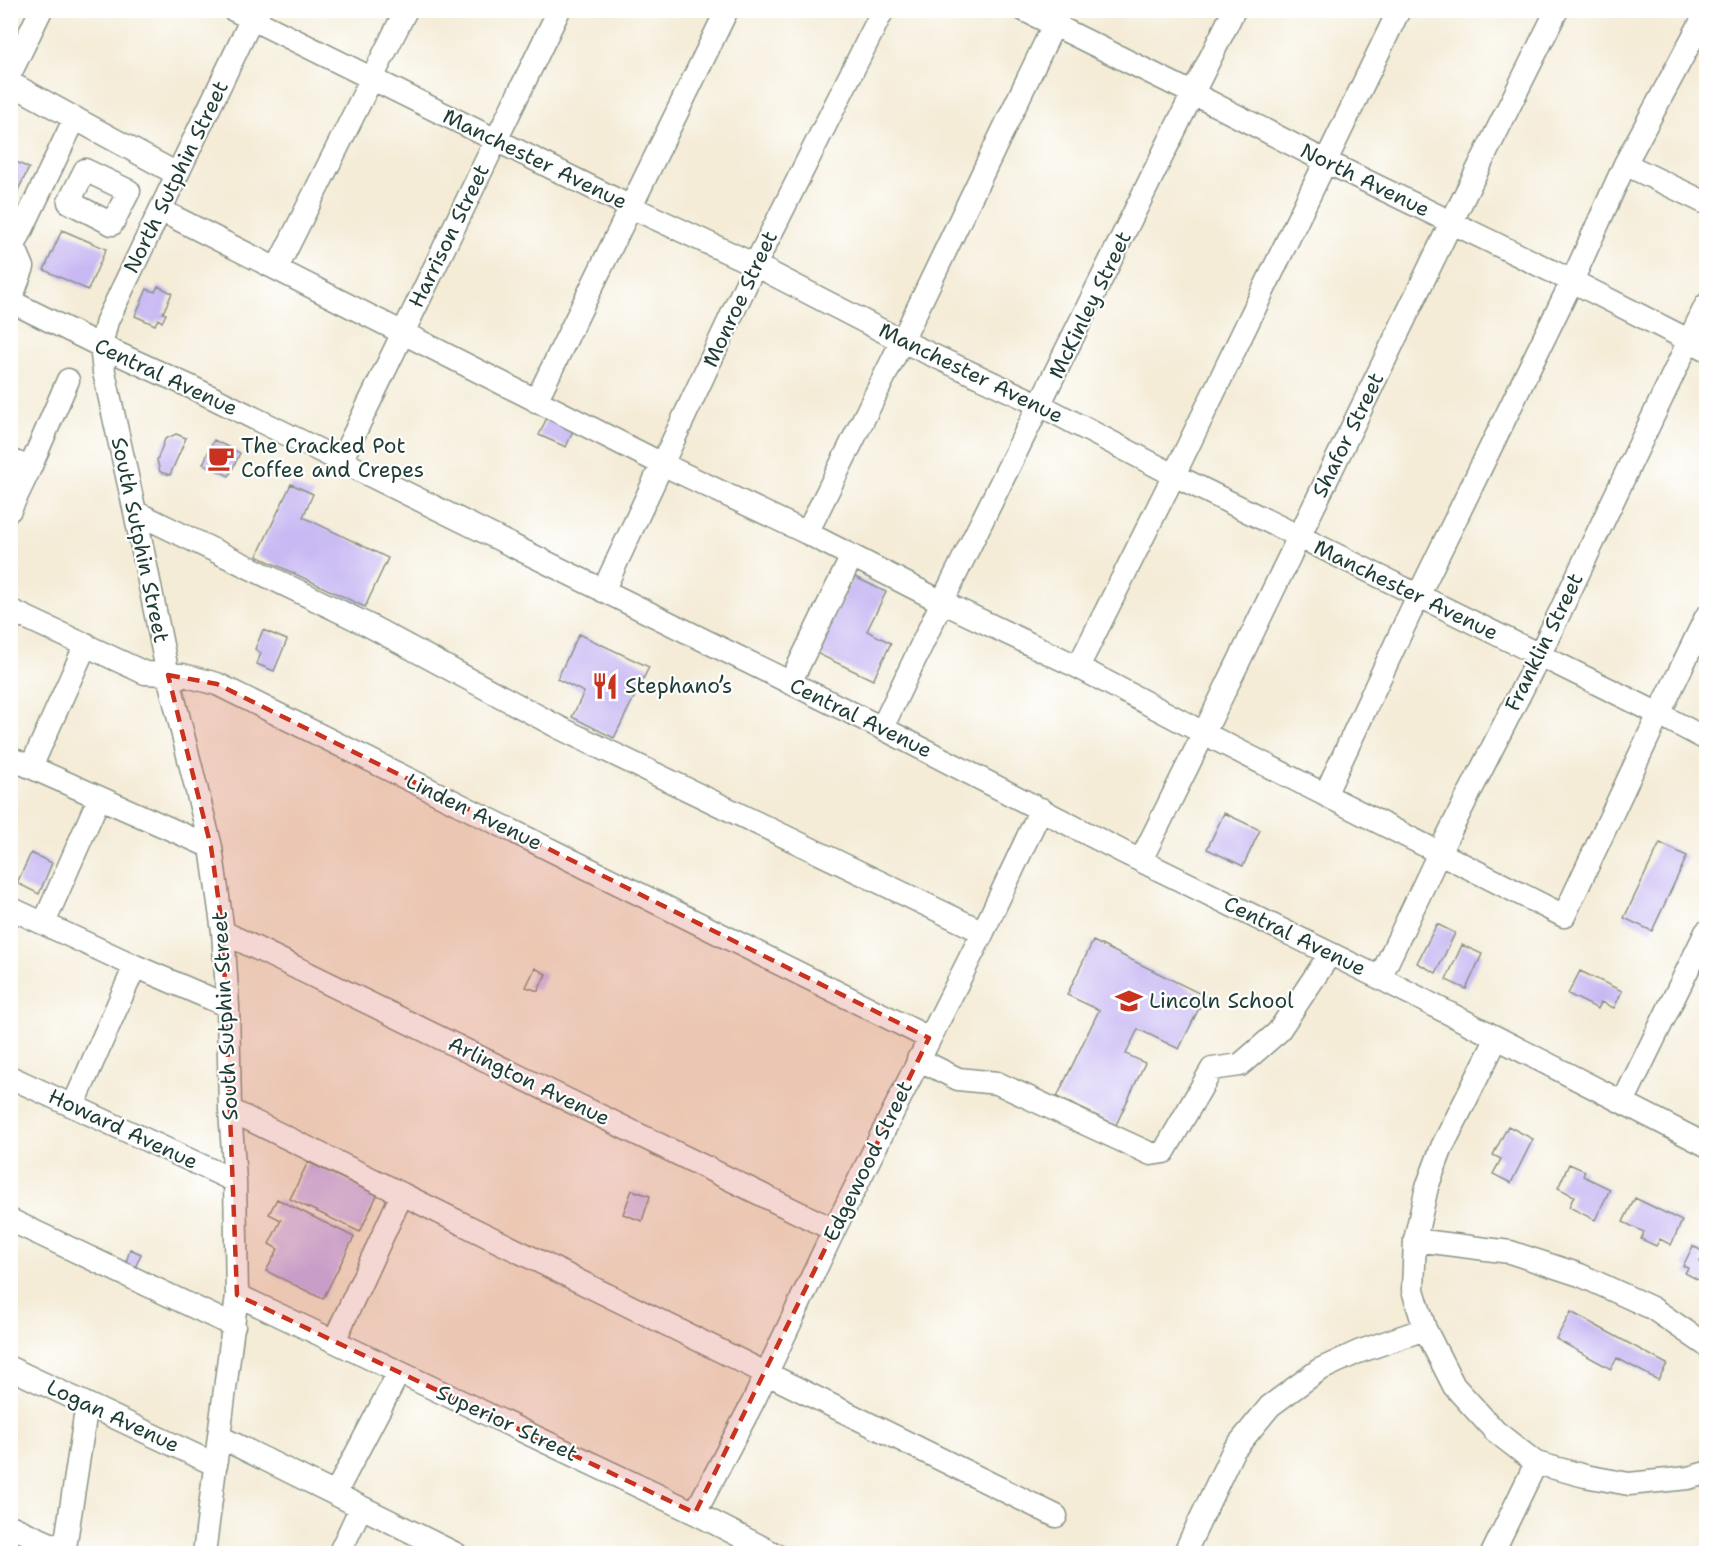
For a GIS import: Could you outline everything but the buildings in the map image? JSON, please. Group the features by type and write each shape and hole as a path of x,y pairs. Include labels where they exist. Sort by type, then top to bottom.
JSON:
{"street":[{"path":"10,74 41,10"},
{"path":"277,268 406,10"},
{"name":"Harrison Street","path":"341,461 559,10"},
{"path":"536,401 728,10"},
{"name":"Monroe Street","path":"603,591 755,265 883,10"},
{"name":"North Avenue","path":"1024,10 1058,18 1194,94 1325,161 1698,345"},
{"name":"McKinley Street","path":"882,728 1234,10"},
{"path":"1078,667 1174,475 1399,10"},
{"name":"Shafor Street","path":"1141,860 1557,10"},
{"name":"Manchester Avenue","path":"247,13 372,79 755,265 902,341 1040,405 1174,475 1707,739"},
{"name":"North Sutphin Street","path":"101,346 107,321 177,174 247,13"},
{"path":"1325,795 1418,596 1572,281 1625,164 1707,13"},
{"path":"807,533 1058,18"},
{"path":"10,83 177,174"},
{"path":"11,301 23,267 14,246 75,118"},
{"path":"1625,164 1707,203"},
{"path":"85,170 129,191 119,209 112,224 69,202 85,170"},
{"path":"119,209 157,217 277,268 662,464 1078,667 1439,854 1564,916 1707,617"},
{"name":"Central Avenue","path":"11,301 101,346 191,387 882,728 1707,1145"},
{"name":"Franklin Street","path":"1380,978 1439,854 1698,345 1707,305"},
{"name":"South Sutphin Street","path":"101,346 104,372 168,675 211,847 223,932 235,1181 237,1295 204,1554"},
{"path":"10,510 20,464 68,380"},
{"path":"135,512 370,626 560,728 983,932"},
{"path":"790,683 852,556"},
{"name":"Linden Avenue","path":"10,610 145,673 183,675 217,684 929,1038"},
{"path":"32,767 86,644"},
{"path":"10,758 211,847"},
{"path":"44,923 99,798"},
{"name":"Edgewood Street","path":"695,1513 766,1374 834,1230 983,932 1041,809"},
{"path":"10,908 228,1006"},
{"name":"Arlington Avenue","path":"223,932 834,1230"},
{"path":"1623,1102 1706,936"},
{"path":"918,1059 958,1079 997,1083 1151,1154 1164,1152 1212,1069 1240,1065 1278,1032 1330,954"},
{"path":"73,1106 135,966"},
{"path":"1497,1038 1426,1186 1415,1240 1413,1290 1425,1329 1454,1386 1495,1431 1536,1463 1585,1476 1629,1484 1688,1478 1707,1473"},
{"name":"Howard Avenue","path":"10,1077 235,1181"},
{"path":"230,1110 1056,1516"},
{"path":"334,1341 402,1194"},
{"path":"10,1220 234,1326"},
{"path":"1415,1240 1510,1252 1580,1275 1652,1308 1707,1345"},
{"name":"Superior Street","path":"237,1295 695,1513 775,1554"},
{"path":"1184,1554 1233,1451 1270,1406 1319,1370 1358,1352 1425,1329"},
{"name":"Logan Avenue","path":"10,1368 216,1465"},
{"path":"335,1494 399,1372"},
{"path":"10,1526 64,1552 87,1404"},
{"path":"220,1437 456,1554"},
{"path":"1492,1554 1536,1463"},
{"path":"339,1554 361,1507"}],"highlighted area":[{"path":"168,675 217,684 929,1038 695,1513 251,1302 237,1295 223,932 211,847"}],"place":[{"name":"The Cracked Pot Coffee and Crepes","path":"221,458"},
{"name":"Stephano’s","path":"605,686"},
{"name":"Lincoln School","path":"1129,1001"}]}
